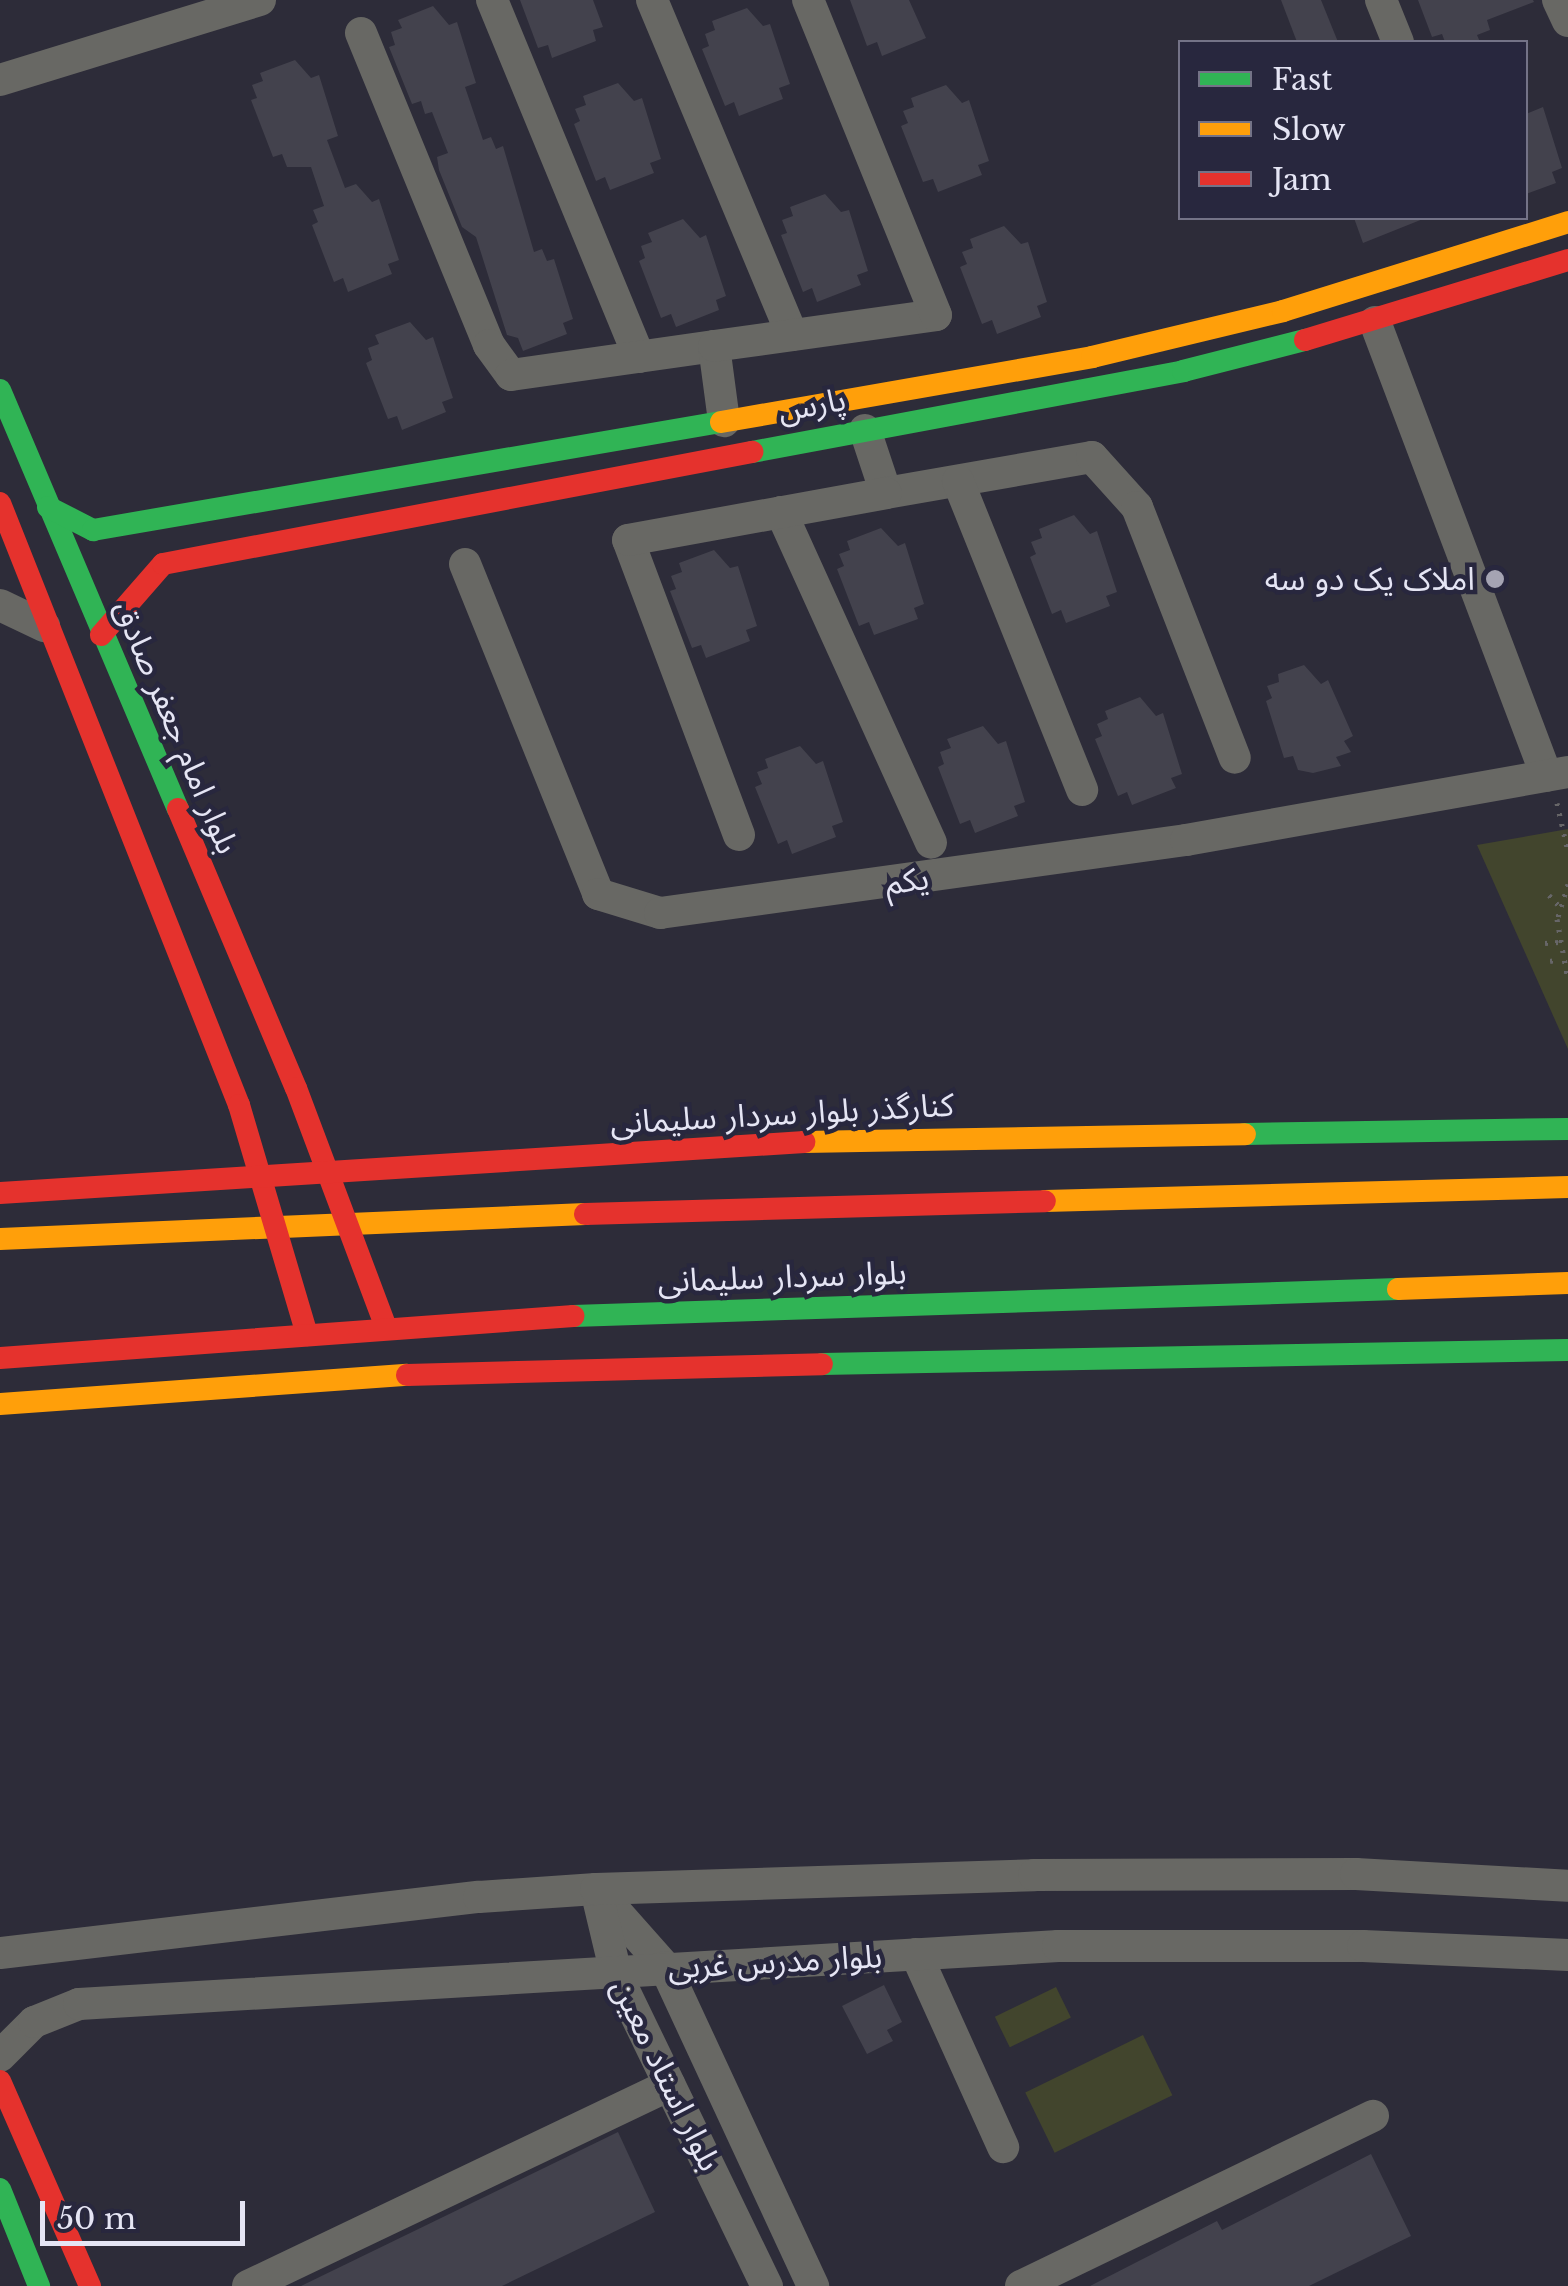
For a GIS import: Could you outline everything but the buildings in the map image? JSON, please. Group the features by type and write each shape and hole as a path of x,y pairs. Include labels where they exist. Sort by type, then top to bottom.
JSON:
{"street":[{"path":"0,80 260,0"},
{"path":"492,0 639,357"},
{"path":"652,0 792,335"},
{"path":"360,33 489,345 511,375 936,315 808,0"},
{"path":"1381,0 1397,40"},
{"path":"1558,0 1568,21"},
{"name":"پارس","path":"48,508 93,530 152,522 1092,356 1363,288 1568,222"},
{"name":"پارس","path":"164,564 1183,372 1375,322 1568,260"},
{"path":"1363,288 1557,774"},
{"path":"714,346 724,420"},
{"name":"بلوار امام جعفر صادق","path":"0,390 101,635 282,1100 329,1172 386,1328"},
{"path":"864,430 886,493"},
{"path":"740,835 628,540 1092,457 1137,507 1234,758"},
{"path":"958,481 1082,790"},
{"path":"0,503 44,626 239,1105 272,1228 307,1335"},
{"path":"781,512 931,843"},
{"path":"101,635 164,564 147,552 144,540 152,522"},
{"name":"یکم","path":"464,564 598,894 660,913 1186,840 1557,774"},
{"path":"0,606 44,626"},
{"path":"239,1105 282,1100"},
{"name":"کنارگذر بلوار سردار سلیمانی","path":"0,1193 814,1141 1568,1129"},
{"name":"بلوار سردار سلیمانی","path":"0,1239 272,1228 345,1221 1568,1187"},
{"name":"بلوار سردار سلیمانی","path":"0,1358 386,1328 1568,1283"},
{"path":"0,1404 461,1371 1568,1350"},
{"path":"0,1953 479,1897 596,1890 1034,1875 1356,1874 1568,1886"},
{"name":"بلوار استاد معین","path":"596,1890 665,1967 813,2286"},
{"name":"بلوار استاد معین","path":"596,1890 616,1974 767,2286"},
{"name":"بلوار مدرس غربی","path":"0,2056 34,2022 79,2004 1058,1946 1363,1946 1568,1956"},
{"path":"916,1954 1003,2147"},
{"path":"0,2081 90,2286"},
{"path":"248,2286 670,2085"},
{"path":"1021,2286 1373,2116"},
{"path":"0,2189 39,2286"}],"path":[{"path":"1557,774 1568,852"},
{"path":"1568,884 1560,907 1559,942 1568,980"},
{"path":"1548,895 1560,907"},
{"path":"1545,942 1559,942"},
{"path":"1550,961 1560,959"}],"green space":[{"path":"1568,829 1568,1049 1477,845"},
{"path":"1056,1987 1071,2018 1010,2047 995,2017"},
{"path":"1143,2035 1172,2095 1055,2153 1025,2092"}],"traffic: fast":[{"path":"752,452 1183,371 1305,340"},
{"path":"0,390 178,809"},
{"path":"48,507 93,530 721,422"},
{"path":"1245,1134 1568,1129"},
{"path":"573,1316 1398,1289"},
{"path":"822,1364 1568,1350"},
{"path":"0,2189 39,2286"}],"traffic: slow":[{"path":"721,422 1092,357 1283,311 1568,222"},
{"path":"804,1142 1245,1134"},
{"path":"1045,1201 1568,1187"},
{"path":"0,1239 585,1214"},
{"path":"1398,1289 1568,1283"},
{"path":"0,1404 407,1375"}],"traffic: jam":[{"path":"1305,340 1568,260"},
{"path":"101,635 163,564 752,452"},
{"path":"0,503 239,1105 307,1335"},
{"path":"178,809 296,1088 386,1328"},
{"path":"0,1193 804,1142"},
{"path":"585,1214 1045,1201"},
{"path":"0,1358 573,1316"},
{"path":"407,1375 822,1364"},
{"path":"0,2081 90,2286"}],"place":[{"name":"املاک یک دو سه","path":"1495,579"}]}
